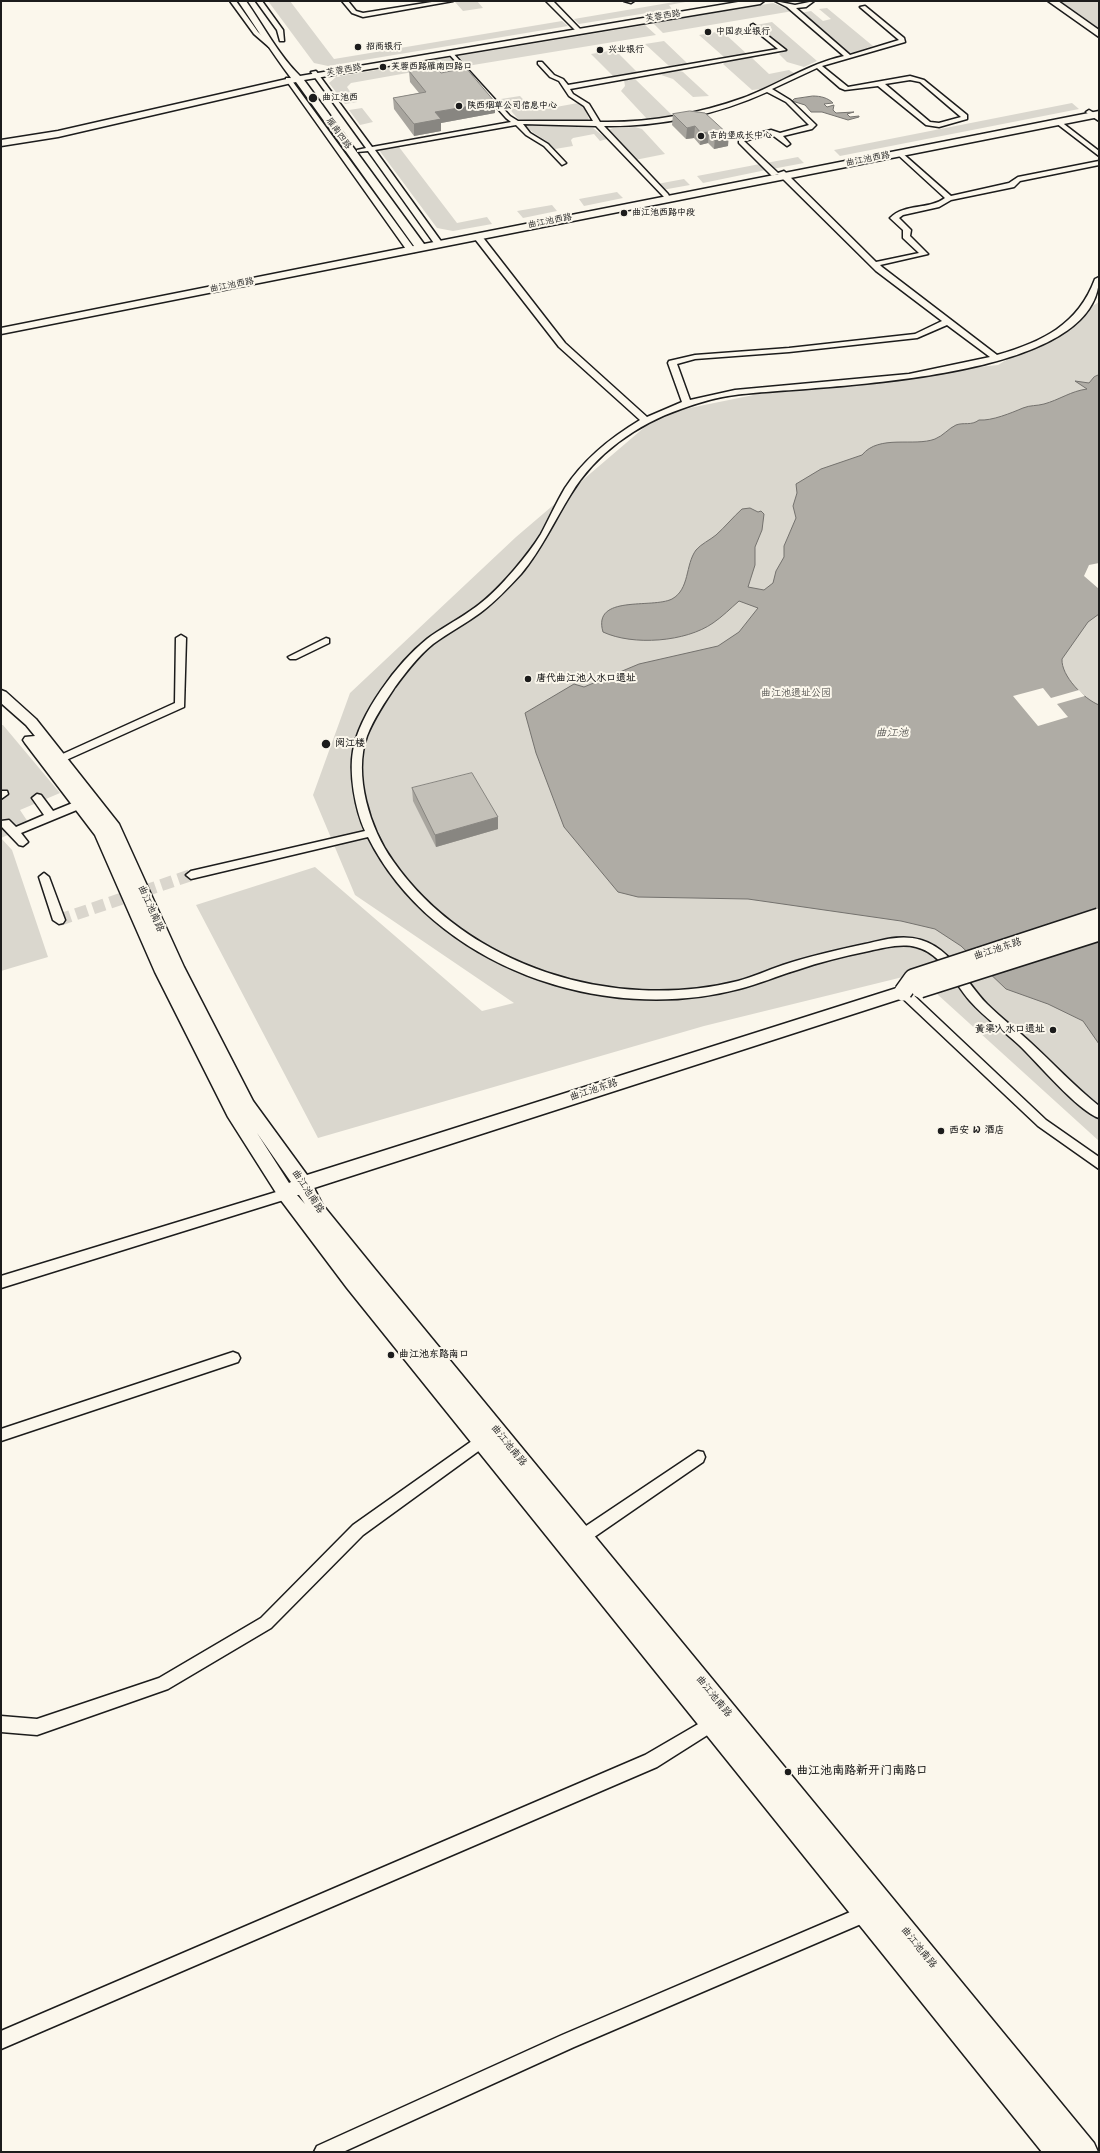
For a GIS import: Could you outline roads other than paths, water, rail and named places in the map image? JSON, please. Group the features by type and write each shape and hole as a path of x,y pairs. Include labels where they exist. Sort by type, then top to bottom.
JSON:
{"main road":[{"name":"雁南四路","path":"242,1 264,32 271,46 302,76 364,150 424,245"},
{"path":"250,1 289,50"},
{"name":"芙蓉西路","path":"302,76 451,53 743,1"},
{"name":"芙蓉西路","path":"1,142 58,134 302,76 760,1"},
{"path":"1052,1 1099,34"},
{"name":"雁南四路","path":"302,76 424,245"},
{"name":"曲江池西路","path":"1,326 424,245 478,237 780,174 899,154 1096,114"},
{"name":"曲江池西路","path":"1,331 665,196 1096,114"},
{"name":"曲江池南路","path":"2,700 31,722 114,828 176,967 247,1106 303,1184 316,1208 488,1435 712,1724 1058,2152"},
{"name":"曲江池南路","path":"2,700 20,727 102,833 163,972 234,1112 286,1194 354,1282 488,1435 582,1537 1085,2152"},
{"name":"曲江池东路","path":"912,991 913,978 1099,917"},
{"name":"曲江池东路","path":"286,1194 303,1184 1099,932"}],"street":[{"path":"233,1 256,33 271,46"},
{"path":"259,1 280,30 282,40"},
{"path":"345,1 354,12 362,15 450,1"},
{"path":"549,1 578,30"},
{"path":"778,1 789,6 849,57"},
{"path":"789,6 802,6 811,1"},
{"path":"364,150 516,122 599,125 644,123 684,117 729,105 768,90 817,65 903,41 863,7"},
{"path":"565,88 783,50 753,26"},
{"path":"451,53 508,117 516,122 528,134 546,145 562,163"},
{"path":"540,62 552,76 562,80 565,84 565,88 571,95 587,105 599,125 665,196"},
{"path":"817,65 844,88 854,89 910,78 920,79 966,118 939,125 928,124 880,84"},
{"path":"768,90 788,101 814,125 810,128 778,135 767,132 742,137 740,140 780,174 874,264 996,358"},
{"path":"1058,122 1099,154"},
{"path":"778,135 787,144"},
{"path":"899,154 949,198"},
{"path":"874,264 924,254 906,236 907,230 894,218 900,212 943,204 949,198 1011,185 1018,179 1099,163"},
{"path":"478,237 562,344 646,421"},
{"path":"1099,279 1091,299 1068,326 1030,347 996,358 876,380 738,391 687,404 646,421 623,433 602,449 570,488 541,540 525,562 485,605 428,644 389,687 365,730 358,748 360,795 370,833 387,864 409,891 442,923 482,951 539,975 579,986 618,992 658,994 695,992 735,986 806,962 852,950 890,943 920,943 938,953 978,1003 1099,1113"},
{"path":"687,404 672,363 695,357 789,350 917,336 948,321"},
{"path":"60,759 180,705 181,638"},
{"path":"293,658 326,641"},
{"path":"37,798 51,816"},
{"path":"14,832 80,804"},
{"path":"5,823 23,842"},
{"path":"191,875 370,833"},
{"path":"44,877 59,920"},
{"path":"912,991 1042,1123 1099,1164"},
{"path":"1,1282 286,1194"},
{"path":"1,1435 233,1358"},
{"path":"1,1724 37,1727 169,1680 266,1623 358,1530 488,1435"},
{"path":"582,1537 698,1457"},
{"path":"1,2040 651,1761 712,1724"},
{"path":"323,2152 568,2041 866,1915 880,1902"}],"water":[{"path":"819,96 831,101 833,103 824,104 827,107 834,105 833,110 836,113 854,112 847,114 850,117 859,117 848,120 822,112 811,112 805,105 792,101 794,99"},
{"name":"曲江池","path":"1099,375 1099,614 1088,622 1062,659 1065,673 1074,686 1087,698 1099,705 1099,1044 1083,1021 1048,1004 1006,989 961,946 935,929 901,921 748,899 638,897 618,892 564,827 536,753 525,713 574,684 584,687 639,664 718,646 739,632 758,608 739,601 716,621 702,629 674,638 659,640 629,639 603,632 602,620 606,612 615,607 626,605 663,602 678,595 685,583 690,563 696,550 716,535 742,509 750,508 758,512 761,511 764,514 762,530 755,547 755,565 748,587 764,590 773,583 776,571 784,557 784,546 796,518 793,506 797,493 796,484 821,469 862,455 869,449 878,445 935,439 956,425 995,418 1026,407 1041,405 1087,389 1075,381 1089,383 1094,377"}],"tunnel":[{"path":"59,920 191,875"}],"place":[{"name":"中国农业银行","path":"708,32"},
{"name":"招商银行","path":"358,47"},
{"name":"兴业银行","path":"600,50"},
{"name":"芙蓉西路雁南四路口","path":"383,67"},
{"name":"曲江池西","path":"313,98"},
{"name":"陕西烟草公司信息中心","path":"459,106"},
{"name":"吉的堡成长中心","path":"701,136"},
{"name":"曲江池西路中段","path":"624,213"},
{"name":"唐代曲江池入水口遗址","path":"528,679"},
{"name":"阅江楼","path":"326,744"},
{"name":"黄渠入水口遗址","path":"1053,1030"},
{"name":"西安 W 酒店","path":"941,1131"},
{"name":"曲江池东路南口","path":"391,1355"},
{"name":"曲江池南路新开门南路口","path":"788,1772"}],"park label":[{"name":"曲江池遗址公园","path":"796,694"}]}
